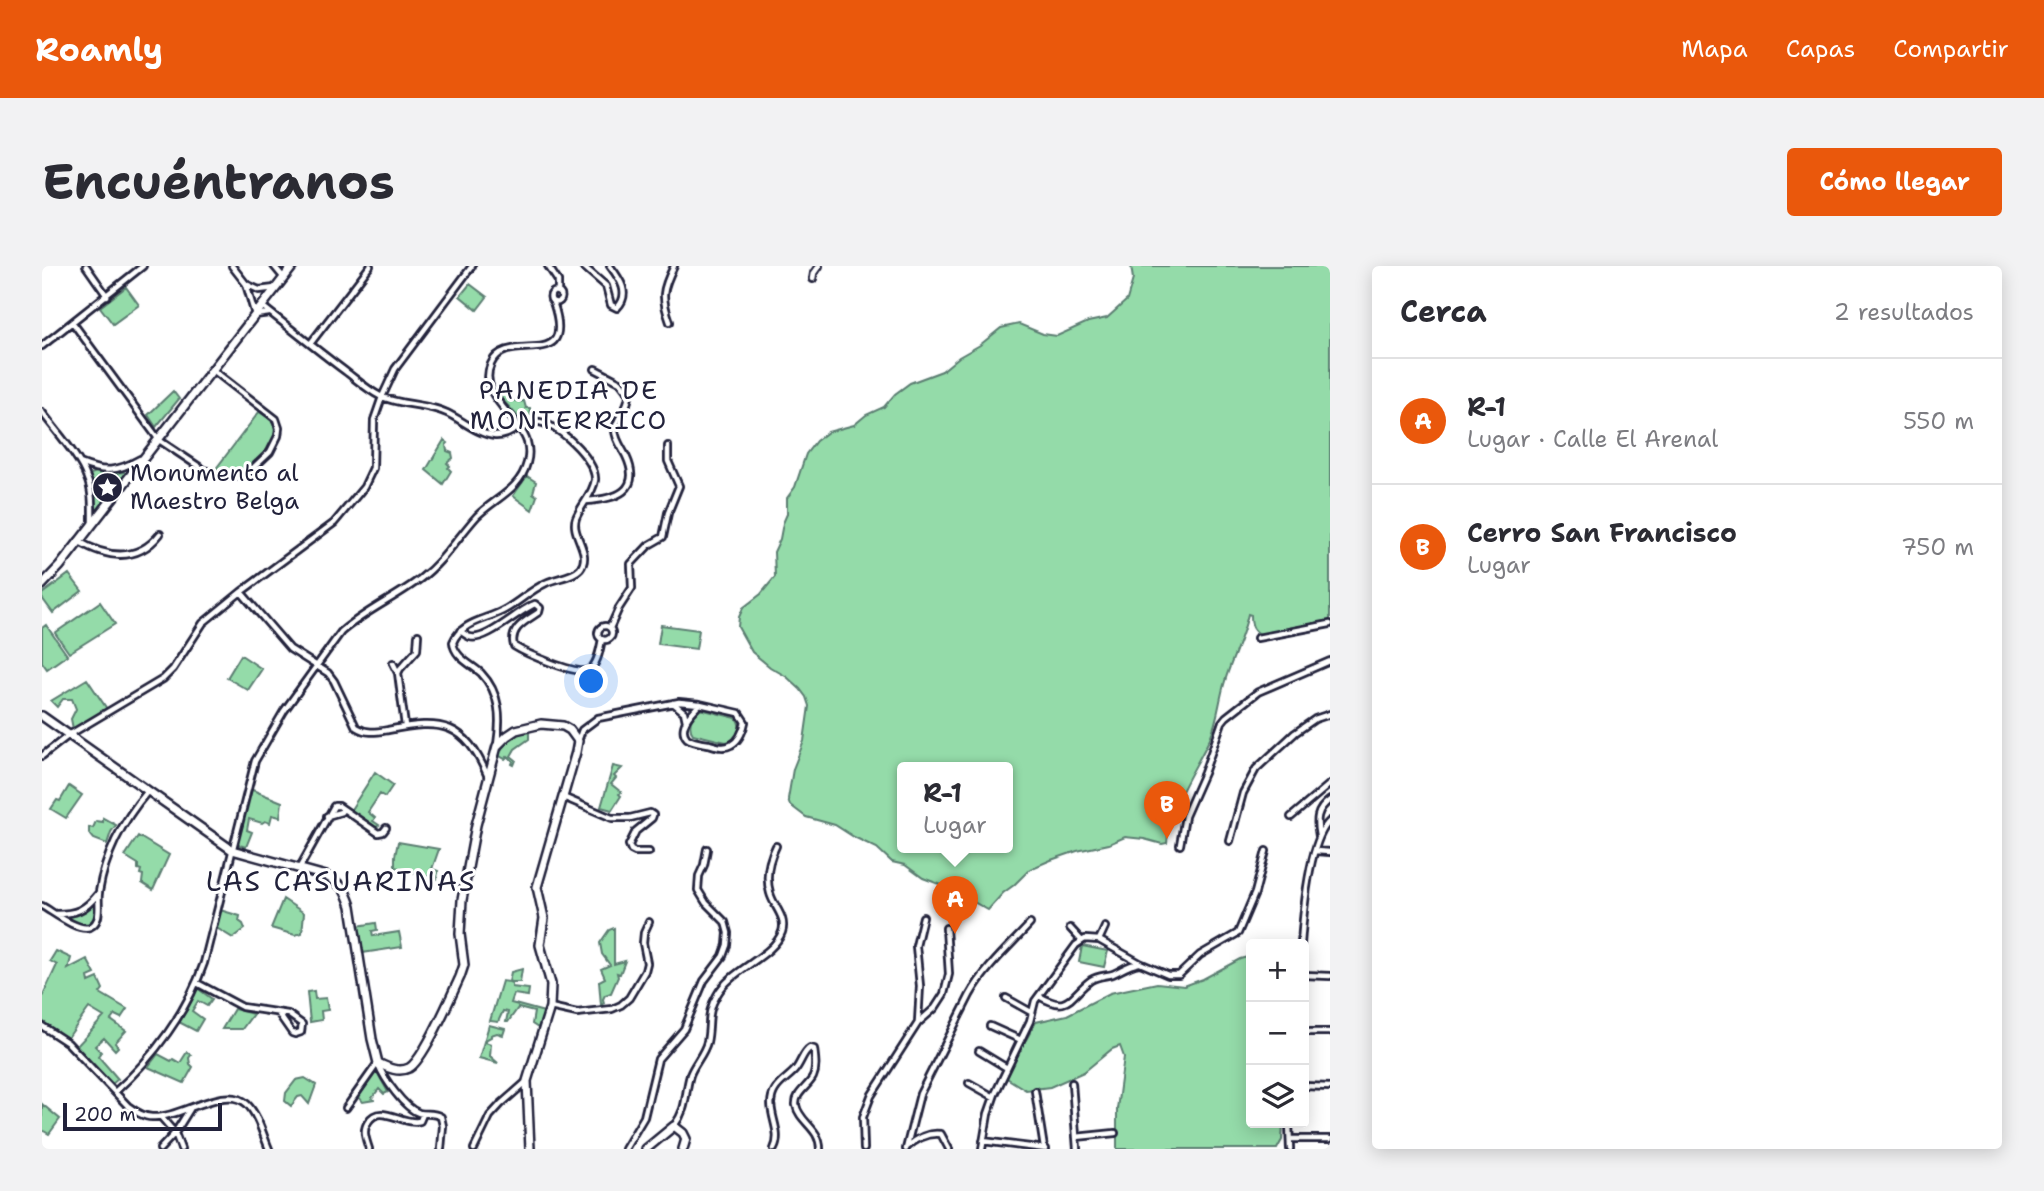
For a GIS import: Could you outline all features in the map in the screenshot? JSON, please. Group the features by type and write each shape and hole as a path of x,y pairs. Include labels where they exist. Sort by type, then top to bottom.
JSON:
{"street":[{"path":"86,266 107,296"},
{"path":"42,346 143,266"},
{"path":"232,266 246,284 255,315"},
{"path":"274,266 284,278"},
{"path":"42,584 60,566 293,266"},
{"path":"310,344 370,266"},
{"path":"42,756 69,735 163,679 173,669 203,623 334,523 363,486 373,468 374,420 395,369 472,266"},
{"path":"115,1092 155,1051 197,983 255,761 284,711 341,632 420,579 446,555 479,514 518,482 525,469 529,454 527,443 520,427 491,390 489,380 491,364 495,358 510,349 551,343 558,335 557,313 562,296 558,292 558,281 548,266"},
{"path":"583,266 604,283 611,305 617,308 622,302 624,286 610,266"},
{"path":"670,322 663,295 674,266"},
{"path":"813,279 819,266"},
{"path":"246,284 259,290 275,288"},
{"path":"557,313 551,295 558,292"},
{"path":"553,302 560,301"},
{"path":"262,306 382,397 433,408 494,436 504,435 531,422 549,425 572,442 589,460 595,475 594,483 575,523 583,553 580,569 531,590 505,610 481,619 455,637 453,647 485,678 499,705 500,724 497,746 476,825 462,900 460,934 464,965 416,1064 399,1070 378,1063"},
{"path":"255,315 271,313"},
{"path":"73,323 159,440 204,470 224,477 240,476 250,471 270,452 279,428 275,419 213,370"},
{"path":"585,501 605,500 621,494 627,488 631,475 630,465 615,430 627,407 629,394 620,382 595,369"},
{"path":"42,412 88,478 92,524"},
{"path":"42,429 50,423"},
{"path":"603,639 611,636 610,628 632,588 631,569 634,559 665,533 668,513 679,486 668,461 668,446"},
{"path":"79,462 92,468 111,470 125,467 148,454"},
{"path":"78,541 95,551 117,556 150,546 160,534"},
{"path":"241,592 290,649 328,673 356,727 369,733 423,723 447,727 467,740 480,757 488,778"},
{"path":"460,631 469,637 477,637 510,621 535,604 540,608 539,612 515,629 512,640 514,646 550,662 580,671 590,670 593,666 603,639"},
{"path":"1257,638 1330,624"},
{"path":"603,639 598,635 600,628 610,628"},
{"path":"398,673 417,650 418,635"},
{"path":"1180,845 1185,816 1226,717 1258,692 1330,661"},
{"path":"393,663 398,673 404,726"},
{"path":"673,703 684,712 686,721"},
{"path":"530,1149 527,1081 551,1007 551,984 540,945 544,918 537,887 582,730 598,718 673,703 700,705 739,713 745,722 743,731 733,744 720,747 689,740 685,735 686,721 700,705"},
{"path":"1230,841 1242,793 1256,769 1295,733 1315,719 1330,714"},
{"path":"42,716 232,850 326,876 346,891 351,906 372,1039 382,1074 412,1110 423,1114 435,1113 441,1117 441,1149"},
{"path":"497,746 516,730 541,724 563,726 570,730 578,741"},
{"path":"480,757 494,755"},
{"path":"1291,817 1330,784"},
{"path":"42,906 80,927 90,927 98,919 99,894 116,839 131,811 148,790"},
{"path":"562,796 612,818 630,818 650,813 652,818 636,831 629,845 635,852 649,852"},
{"path":"1319,837 1318,814 1330,800"},
{"path":"300,867 334,806 339,806 378,833 386,828"},
{"path":"1301,939 1315,851 1319,837 1328,823"},
{"path":"646,1149 674,1126 685,1108 691,1075 707,1041 708,1018 713,1001 727,982 771,948 782,932 783,921 770,893 768,879 769,862 776,846"},
{"path":"625,1149 643,1118 658,1059 684,1029 704,981 723,956 727,945 725,922 706,903 698,890 707,849"},
{"path":"982,1149 994,1097 1030,1021 1031,1012 1065,958 1081,940 1099,940 1140,963 1168,975 1179,975 1200,955 1238,933 1255,893 1266,851"},
{"path":"1315,851 1330,852"},
{"path":"56,914 78,912 99,894"},
{"path":"92,902 99,904"},
{"path":"918,1023 920,986 916,946 923,916"},
{"path":"551,1007 577,1013 612,1009 621,1005 629,998 645,971 647,963 643,943 649,922"},
{"path":"906,1148 920,1094 970,995 990,966 1030,924"},
{"path":"1099,940 1104,927"},
{"path":"864,1149 862,1126 871,1096 918,1023 941,1002 947,986 949,974 946,928"},
{"path":"1070,928 1081,940"},
{"path":"1039,996 1056,1004 1064,1004 1094,978 1140,963"},
{"path":"1309,975 1330,976"},
{"path":"197,983 242,1007 288,1014 300,1021 303,1027 301,1032 292,1033 278,1013"},
{"path":"1006,998 1031,1012"},
{"path":"42,1026 68,1043 128,1106 138,1113 160,1117 234,1096 246,1103 252,1111 269,1149"},
{"path":"990,1026 1021,1040"},
{"path":"1309,1032 1330,1032"},
{"path":"774,1149 778,1138 772,1112 773,1093 799,1066 806,1050 810,1048 814,1049 815,1053 814,1073 809,1084 797,1097 796,1105 818,1137 820,1149"},
{"path":"979,1051 1007,1068"},
{"path":"346,1108 378,1063"},
{"path":"474,1149 490,1116 527,1081"},
{"path":"969,1083 994,1097"},
{"path":"1072,1083 1077,1149"},
{"path":"1309,1086 1330,1087"},
{"path":"983,1141 1045,1148 1035,1091"},
{"path":"160,1149 175,1133 190,1109"},
{"path":"369,1149 364,1135 366,1125 372,1117 382,1113 412,1123 420,1121 423,1114"},
{"path":"160,1117 175,1133 181,1149"},
{"path":"674,1126 686,1139 683,1149"},
{"path":"1289,1128 1290,1149"},
{"path":"906,1148 916,1139 937,1133 941,1134 949,1149"},
{"path":"1076,1137 1115,1133"},
{"path":"1290,1139 1330,1139"}],"green space":[{"path":"1131,266 1330,266 1330,625 1263,636 1255,630 1251,615 1248,614 1225,681 1213,731 1177,802 1167,843 1125,837 1051,860 1030,869 988,910 947,887 923,878 905,865 892,862 877,848 835,825 806,817 790,805 788,799 793,769 804,741 809,706 800,689 752,652 738,627 739,617 743,608 761,594 775,577 774,552 787,514 787,498 795,487 806,454 816,441 828,432 854,425 866,415 884,407 910,383 942,371 1001,328 1019,324 1043,334 1057,336 1088,322 1107,318 1127,300 1133,279"},
{"path":"470,284 487,297 477,310 460,296"},
{"path":"126,287 139,305 113,324 100,307"},
{"path":"173,391 179,399 156,427 148,415"},
{"path":"504,391 512,400 524,401 526,408 530,408 531,416 521,420 500,397"},
{"path":"259,412 272,421 275,429 267,452 243,473 236,475 215,470"},
{"path":"444,440 448,443 447,451 452,453 453,458 447,463 451,471 443,484 426,470"},
{"path":"96,472 124,472 126,475 96,511 89,478"},
{"path":"527,476 536,482 533,493 537,496 532,510 513,496"},
{"path":"69,574 82,591 53,613 42,594"},
{"path":"100,602 115,624 69,653 55,633"},
{"path":"46,625 67,655 47,669 42,662 42,628"},
{"path":"661,625 699,630 696,649 658,644"},
{"path":"241,655 262,669 248,690 227,678"},
{"path":"87,679 107,709 73,729 71,719 76,709 72,699 63,699 57,707 51,701"},
{"path":"700,709 736,718 739,726 734,740 726,742 693,734 691,720"},
{"path":"529,728 529,739 515,749 511,756 516,760 514,765 508,756 505,759 498,755 511,738"},
{"path":"613,766 622,768 611,784 621,792 612,810 601,807"},
{"path":"375,772 393,785 385,797 380,794 368,812 379,825 375,828 350,811"},
{"path":"69,786 82,795 66,818 51,809 57,800 60,801"},
{"path":"250,789 282,802 280,817 272,815 270,823 249,819 247,830 252,832 246,847 236,844"},
{"path":"103,818 116,825 107,844 94,839 89,833 89,827 93,828 96,821 103,822"},
{"path":"138,836 169,855 153,890 142,883 143,875 140,874 138,864 125,856"},
{"path":"398,842 439,849 432,869 438,871 437,879 395,867"},
{"path":"283,899 304,913 302,933 295,935 271,928"},
{"path":"92,902 99,904 96,922 85,928 56,914 67,914"},
{"path":"220,910 240,916 239,921 245,929 233,938 215,927"},
{"path":"376,923 377,930 372,931 373,936 399,932 402,947 362,953 357,926"},
{"path":"614,928 614,964 625,961 620,974 617,973 618,977 611,993 605,995 601,1005 599,981 605,978 601,969 610,965 602,954 600,943 609,930"},
{"path":"1082,946 1108,951 1104,967 1079,962"},
{"path":"56,951 71,958 68,969 87,959 95,974 88,977 89,982 98,978 103,989 100,993 127,1009 121,1018 115,1015 111,1020 126,1031 115,1043 118,1047 115,1050 104,1038 95,1046 101,1052 98,1056 118,1079 111,1085 75,1048 104,1017 89,1008 67,1039 42,1024 42,997 57,965 50,961"},
{"path":"1246,957 1246,1128 1283,1128 1282,1140 1277,1149 1117,1149 1117,1109 1124,1057 1120,1046 1112,1049 1084,1072 1050,1087 1026,1090 1005,1077 1036,1022 1067,1015 1110,993 1157,983 1184,986"},
{"path":"522,969 520,982 509,982 511,972"},
{"path":"502,981 512,983 512,987 529,989 528,996 514,994 511,1003 544,1012 538,1028 532,1024 534,1012 518,1008 508,1022 508,1012 503,1011 498,1022 490,1021"},
{"path":"197,988 212,999 207,1006 198,1001 192,1011 203,1019 196,1031 177,1021"},
{"path":"314,991 315,999 326,998 328,1010 321,1011 322,1020 310,1022 307,992"},
{"path":"234,1009 253,1014 242,1029 222,1029"},
{"path":"489,1025 505,1029 503,1035 491,1035 485,1042 491,1044 490,1056 498,1063 479,1058"},
{"path":"187,1052 191,1055 190,1064 193,1067 184,1083 148,1067 158,1054 180,1063"},
{"path":"376,1070 388,1092 384,1094 379,1089 372,1098 374,1100 363,1102 359,1097"},
{"path":"305,1078 316,1085 309,1104 302,1096 291,1106 285,1101 286,1093 296,1080"},
{"path":"42,1104 60,1119 49,1134 42,1130"}],"place":[{"name":"Monumento al Maestro Belga","path":"107,487"},
{"name":"Cerro San Francisco","path":"1167,839"},
{"name":"R-1","path":"955,934"}],"district":[{"name":"PANEDIA DE MONTERRICO","path":"569,404"},
{"name":"LAS CASUARINAS","path":"341,881"}]}
